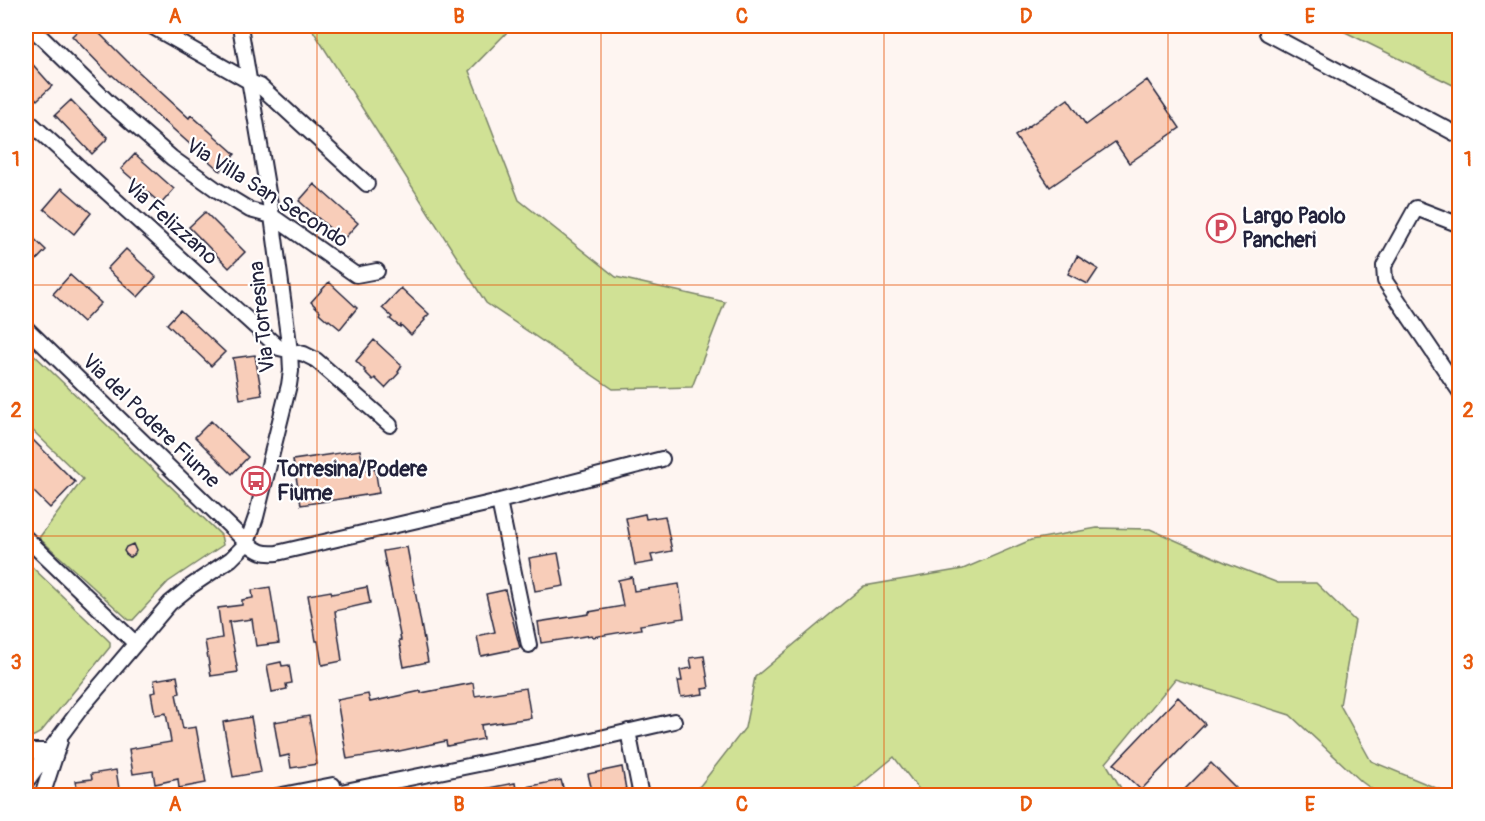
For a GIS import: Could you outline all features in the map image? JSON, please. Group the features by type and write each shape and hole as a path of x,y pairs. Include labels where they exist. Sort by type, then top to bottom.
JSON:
{"street":[{"path":"151,26 260,86 367,184"},
{"name":"Via Torresina","path":"240,26 272,216 291,371 256,517 247,543"},
{"name":"Via Villa San Secondo","path":"36,32 107,101 172,158 217,190 250,210 272,216 356,275 377,271"},
{"path":"1267,33 1460,136"},
{"name":"Via Felizzano","path":"26,119 279,348 304,354 315,360 390,425"},
{"path":"1460,225 1416,208 1384,266 1385,281 1460,392"},
{"name":"Via del Podere Fiume","path":"26,328 247,543"},
{"path":"26,782 64,730 135,643 177,597 237,555 247,543 261,552 277,553 499,501 662,459"},
{"path":"499,501 529,645"},
{"path":"26,538 135,643"},
{"path":"321,795 557,748 674,721"},
{"path":"42,795 64,730"},
{"path":"628,731 641,795"},
{"path":"277,795 544,742"},
{"path":"26,751 48,751"}],"green space":[{"path":"310,26 513,26 469,71 519,200 616,277 725,302 692,387 613,389 486,303"},
{"path":"1333,26 1459,26 1459,88"},
{"path":"26,347 221,535 223,545 168,582 133,620 129,620 39,538 83,479 26,424"},
{"path":"1097,528 1150,529 1278,583 1316,583 1355,621 1340,705 1371,761 1453,795 1380,795 1362,782 1290,715 1175,679 1106,763 1125,795 923,795 894,757 848,795 686,795 700,786 745,728 755,677 864,586 963,569 1031,540"},
{"path":"31,566 110,642 110,647 41,732 26,738 26,569"}],"building":[{"path":"83,26 92,26 189,118 191,115 235,154 220,171 111,76 72,36"},
{"path":"26,57 52,86 37,100 26,88"},
{"path":"1147,80 1180,128 1129,163 1115,142 1050,187 1015,136 1068,99 1086,125"},
{"path":"71,100 108,138 92,154 55,115"},
{"path":"135,154 174,189 161,204 121,169"},
{"path":"314,184 358,223 343,240 299,201"},
{"path":"62,188 91,213 74,234 44,209"},
{"path":"205,212 245,252 229,268 189,227"},
{"path":"26,231 46,250 26,271"},
{"path":"126,249 156,277 138,297 107,269"},
{"path":"1077,256 1098,269 1088,284 1068,274"},
{"path":"70,275 101,303 83,322 53,294"},
{"path":"329,282 357,308 340,329 319,313 320,311 311,302"},
{"path":"401,288 429,314 411,335 401,325 400,327 390,319 392,317 382,308"},
{"path":"180,310 225,352 211,366 167,324"},
{"path":"374,340 402,366 399,373 385,388 375,378 373,380 356,361"},
{"path":"255,355 262,395 240,399 233,358"},
{"path":"211,421 248,457 232,474 195,437"},
{"path":"26,433 75,482 50,508 26,484"},
{"path":"360,450 364,470 375,468 379,493 301,505 293,460"},
{"path":"645,514 646,519 665,516 672,551 651,555 653,562 635,565 626,518"},
{"path":"133,544 136,551 130,557 124,551 126,547"},
{"path":"407,547 428,662 404,667 399,640 401,640 383,551"},
{"path":"558,553 564,586 535,591 529,558"},
{"path":"632,577 634,591 679,584 684,618 640,625 641,629 541,643 538,622 623,606 618,580"},
{"path":"270,587 279,643 256,646 252,619 229,622 238,672 211,676 205,641 222,638 218,608 242,605 242,600 253,598 252,590"},
{"path":"367,587 370,603 335,611 342,661 322,665 308,595 331,591 332,594"},
{"path":"505,590 520,648 481,656 477,636 495,632 486,594"},
{"path":"704,656 709,688 702,689 703,694 681,697 678,681 682,681 680,670 692,668 690,658"},
{"path":"281,662 282,666 289,665 292,683 286,684 287,689 272,692 267,665"},
{"path":"177,676 180,693 176,694 183,729 196,727 206,783 179,788 178,779 155,784 153,771 133,774 129,749 171,742 166,713 155,715 151,693 156,692 154,680"},
{"path":"473,683 475,696 526,688 531,718 481,725 483,739 447,746 446,741 347,759 337,700 368,694 370,702"},
{"path":"1178,697 1205,724 1141,790 1114,764"},
{"path":"309,716 317,764 291,768 289,755 280,757 274,722"},
{"path":"251,717 261,772 233,777 223,722"},
{"path":"1211,763 1236,788 1229,795 1179,795"},
{"path":"622,767 627,795 593,795 588,774"},
{"path":"116,770 120,795 78,795 76,781 92,779 91,774"},
{"path":"561,780 565,795 478,795 478,790 515,783 516,789"}],"place":[{"name":"Largo Paolo Pancheri","path":"1221,228"},
{"name":"Torresina/Podere Fiume","path":"256,481"}]}
